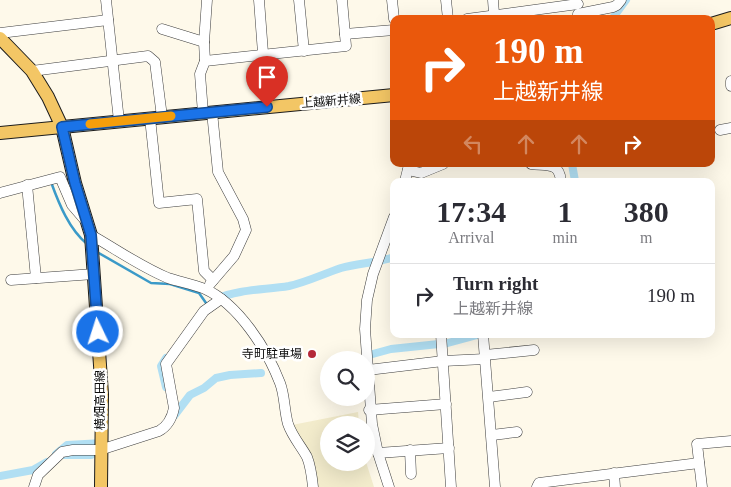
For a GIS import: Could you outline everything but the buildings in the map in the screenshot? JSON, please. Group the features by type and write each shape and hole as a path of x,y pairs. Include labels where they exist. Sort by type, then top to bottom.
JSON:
{"main road":[{"path":"715,23 731,18"},
{"name":"横畑高田線","path":"0,38 32,71 42,85 62,127 75,183 91,235 102,394 101,487"},
{"name":"上越新井線","path":"0,133 390,96"}],"street":[{"path":"106,0 119,121"},
{"path":"206,290 234,256 246,230 243,219 218,172 200,74 205,61 204,42 207,0"},
{"path":"259,0 264,54"},
{"path":"298,0 304,51"},
{"path":"205,61 346,46 342,0"},
{"path":"392,0 394,15"},
{"path":"446,0 448,15"},
{"path":"493,0 494,14"},
{"path":"489,15 540,4 578,9 613,7 621,0"},
{"path":"0,33 108,20"},
{"path":"162,29 204,42"},
{"path":"344,34 390,30"},
{"path":"32,71 148,56 155,62 159,203 197,199 204,271 213,280"},
{"path":"731,81 731,86"},
{"path":"720,130 731,128"},
{"path":"408,167 421,173 436,167"},
{"path":"555,167 559,171 561,178"},
{"path":"0,193 60,177 72,205 87,222"},
{"path":"27,185 36,278"},
{"path":"367,351 365,329 373,274 390,230"},
{"path":"91,235 169,278 206,290 221,300 241,318 252,331 280,381 288,424 292,434 308,458 313,487"},
{"path":"11,280 94,274"},
{"path":"34,487 38,475 62,452 100,450 166,426 173,415 174,408 166,364 204,311 221,300"},
{"path":"441,338 451,487"},
{"path":"483,338 495,487"},
{"path":"375,369 534,350"},
{"path":"489,397 527,392"},
{"path":"369,410 446,404"},
{"path":"369,406 378,454 389,487"},
{"path":"492,435 517,432"},
{"path":"702,487 697,444 731,441"},
{"path":"378,454 448,448"},
{"path":"410,450 411,474"},
{"path":"537,487 539,483 699,463"},
{"path":"614,473 615,487"}],"shaded area":[{"path":"358,412 358,416 338,416"},
{"path":"320,419 320,471 369,471 374,487 317,487 292,425"}],"waterway":[{"path":"615,15 626,0"},
{"path":"573,167 574,178"},
{"path":"51,182 70,224 87,244"},
{"path":"97,252 151,283 170,284 199,293 206,303"},
{"path":"216,299 243,292 289,286 341,268 390,258"},
{"path":"444,344 466,338"},
{"path":"375,353 391,349 439,344"},
{"path":"166,358 161,366 166,387"},
{"path":"174,416 190,395 204,388 216,378 261,373"},
{"path":"56,454 67,445 103,443"},
{"path":"64,455 91,455"},
{"path":"0,476 33,470 47,462"}],"slow traffic":[{"path":"90,124 171,116"}],"place":[{"name":"寺町駐車場","path":"312,354"}],"route":[{"path":"98,332 91,235 75,183 62,127 267,107"}]}
